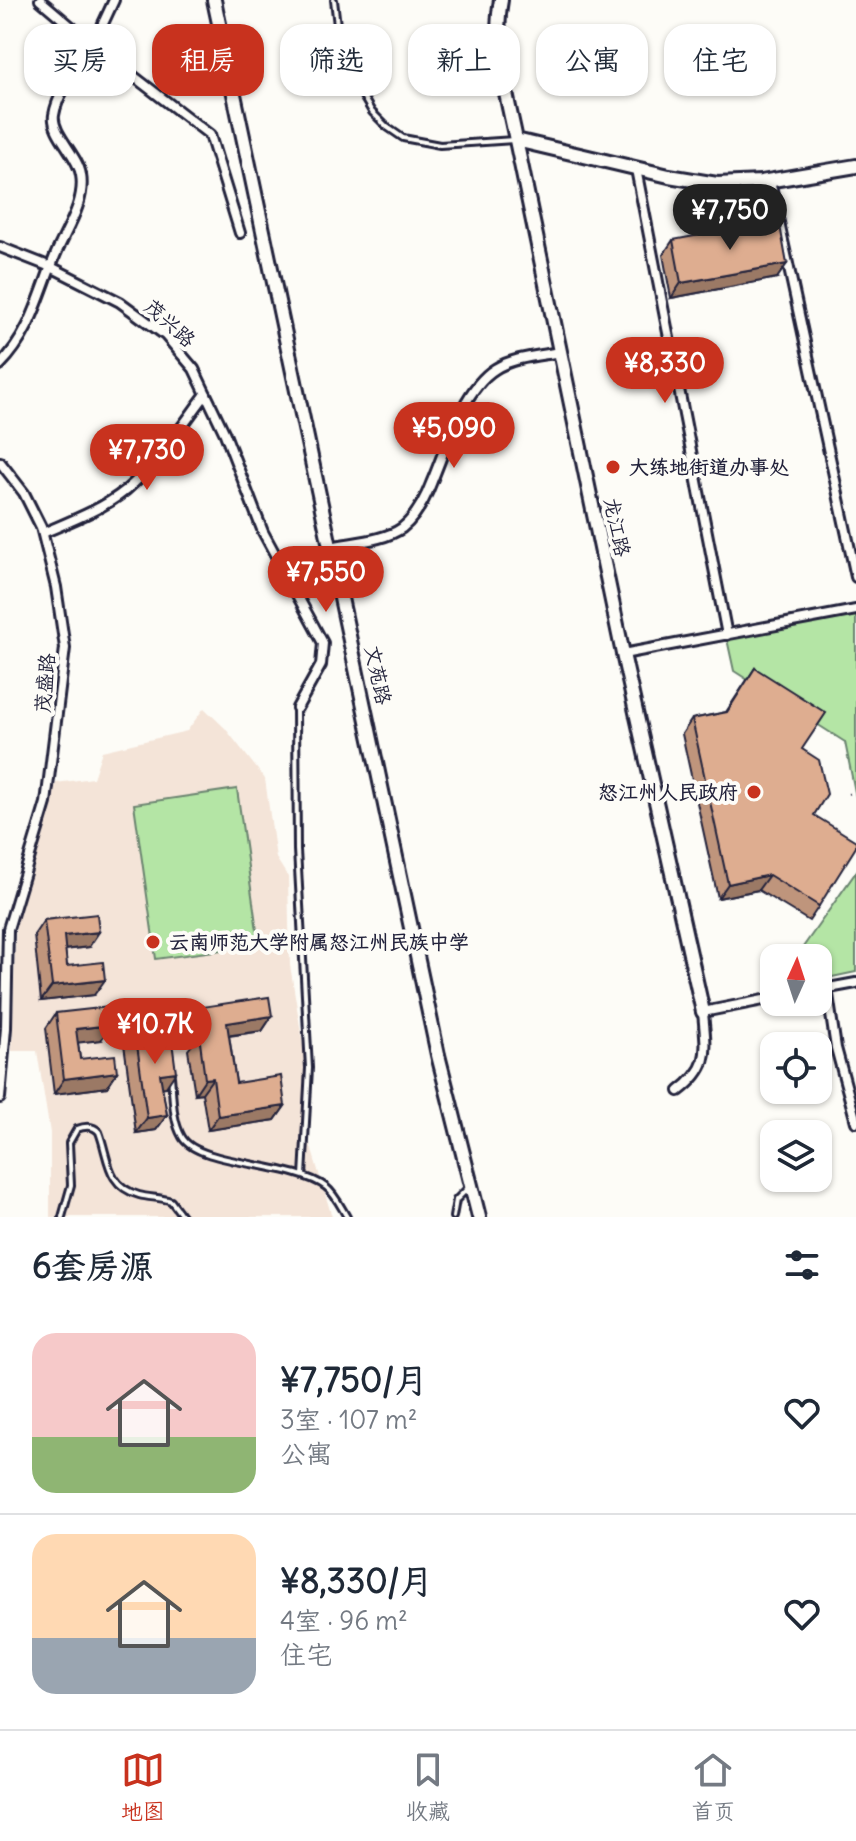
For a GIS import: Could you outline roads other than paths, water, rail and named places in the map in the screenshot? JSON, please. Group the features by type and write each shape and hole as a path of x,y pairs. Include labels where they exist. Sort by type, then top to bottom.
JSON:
{"street":[{"path":"40,0 68,24"},
{"path":"103,24 114,0"},
{"name":"文苑路","path":"214,0 438,1055 479,1217"},
{"name":"龙江路","path":"501,0 498,31 500,58 516,140 623,654 703,1012"},
{"path":"136,78 210,135 240,233"},
{"path":"0,365 28,326 77,207 82,180 74,154 55,128 54,114 62,96"},
{"path":"516,140 636,169 717,184 770,181 856,166"},
{"path":"636,169 727,635"},
{"path":"770,181 856,577"},
{"name":"茂兴路","path":"0,247 51,267 110,296 154,325 188,360 225,434 263,532 323,643 321,665 297,708"},
{"path":"330,547 390,534 401,528 412,518 427,494 455,425 482,379 514,360 560,352"},
{"path":"43,533 84,515 125,491 155,462 206,394"},
{"name":"茂盛路","path":"0,462 24,493 43,533 65,648 45,810 10,916 0,1098"},
{"path":"623,654 856,610"},
{"path":"832,987 856,983"},
{"path":"679,1091 696,1078 705,1059 703,1012 760,1001"},
{"path":"829,1016 856,1122"}],"lane":[{"path":"334,0 341,59 372,112 387,127 403,138 440,145 516,140"},
{"path":"297,708 297,850 309,1068 303,1176"},
{"path":"133,1021 152,1023 164,1035"},
{"path":"169,1065 178,1128 186,1143 209,1154 303,1176 325,1186 347,1217"},
{"path":"62,1217 71,1185 71,1137 77,1129 88,1126 99,1132 109,1170 118,1183 136,1194 171,1201 183,1217"},
{"path":"453,1217 456,1200 470,1186"}],"place":[{"name":"大练地街道办事处","path":"613,467"},
{"name":"怒江州人民政府","path":"754,792"},
{"name":"云南师范大学附属怒江州民族中学","path":"153,942"}]}
